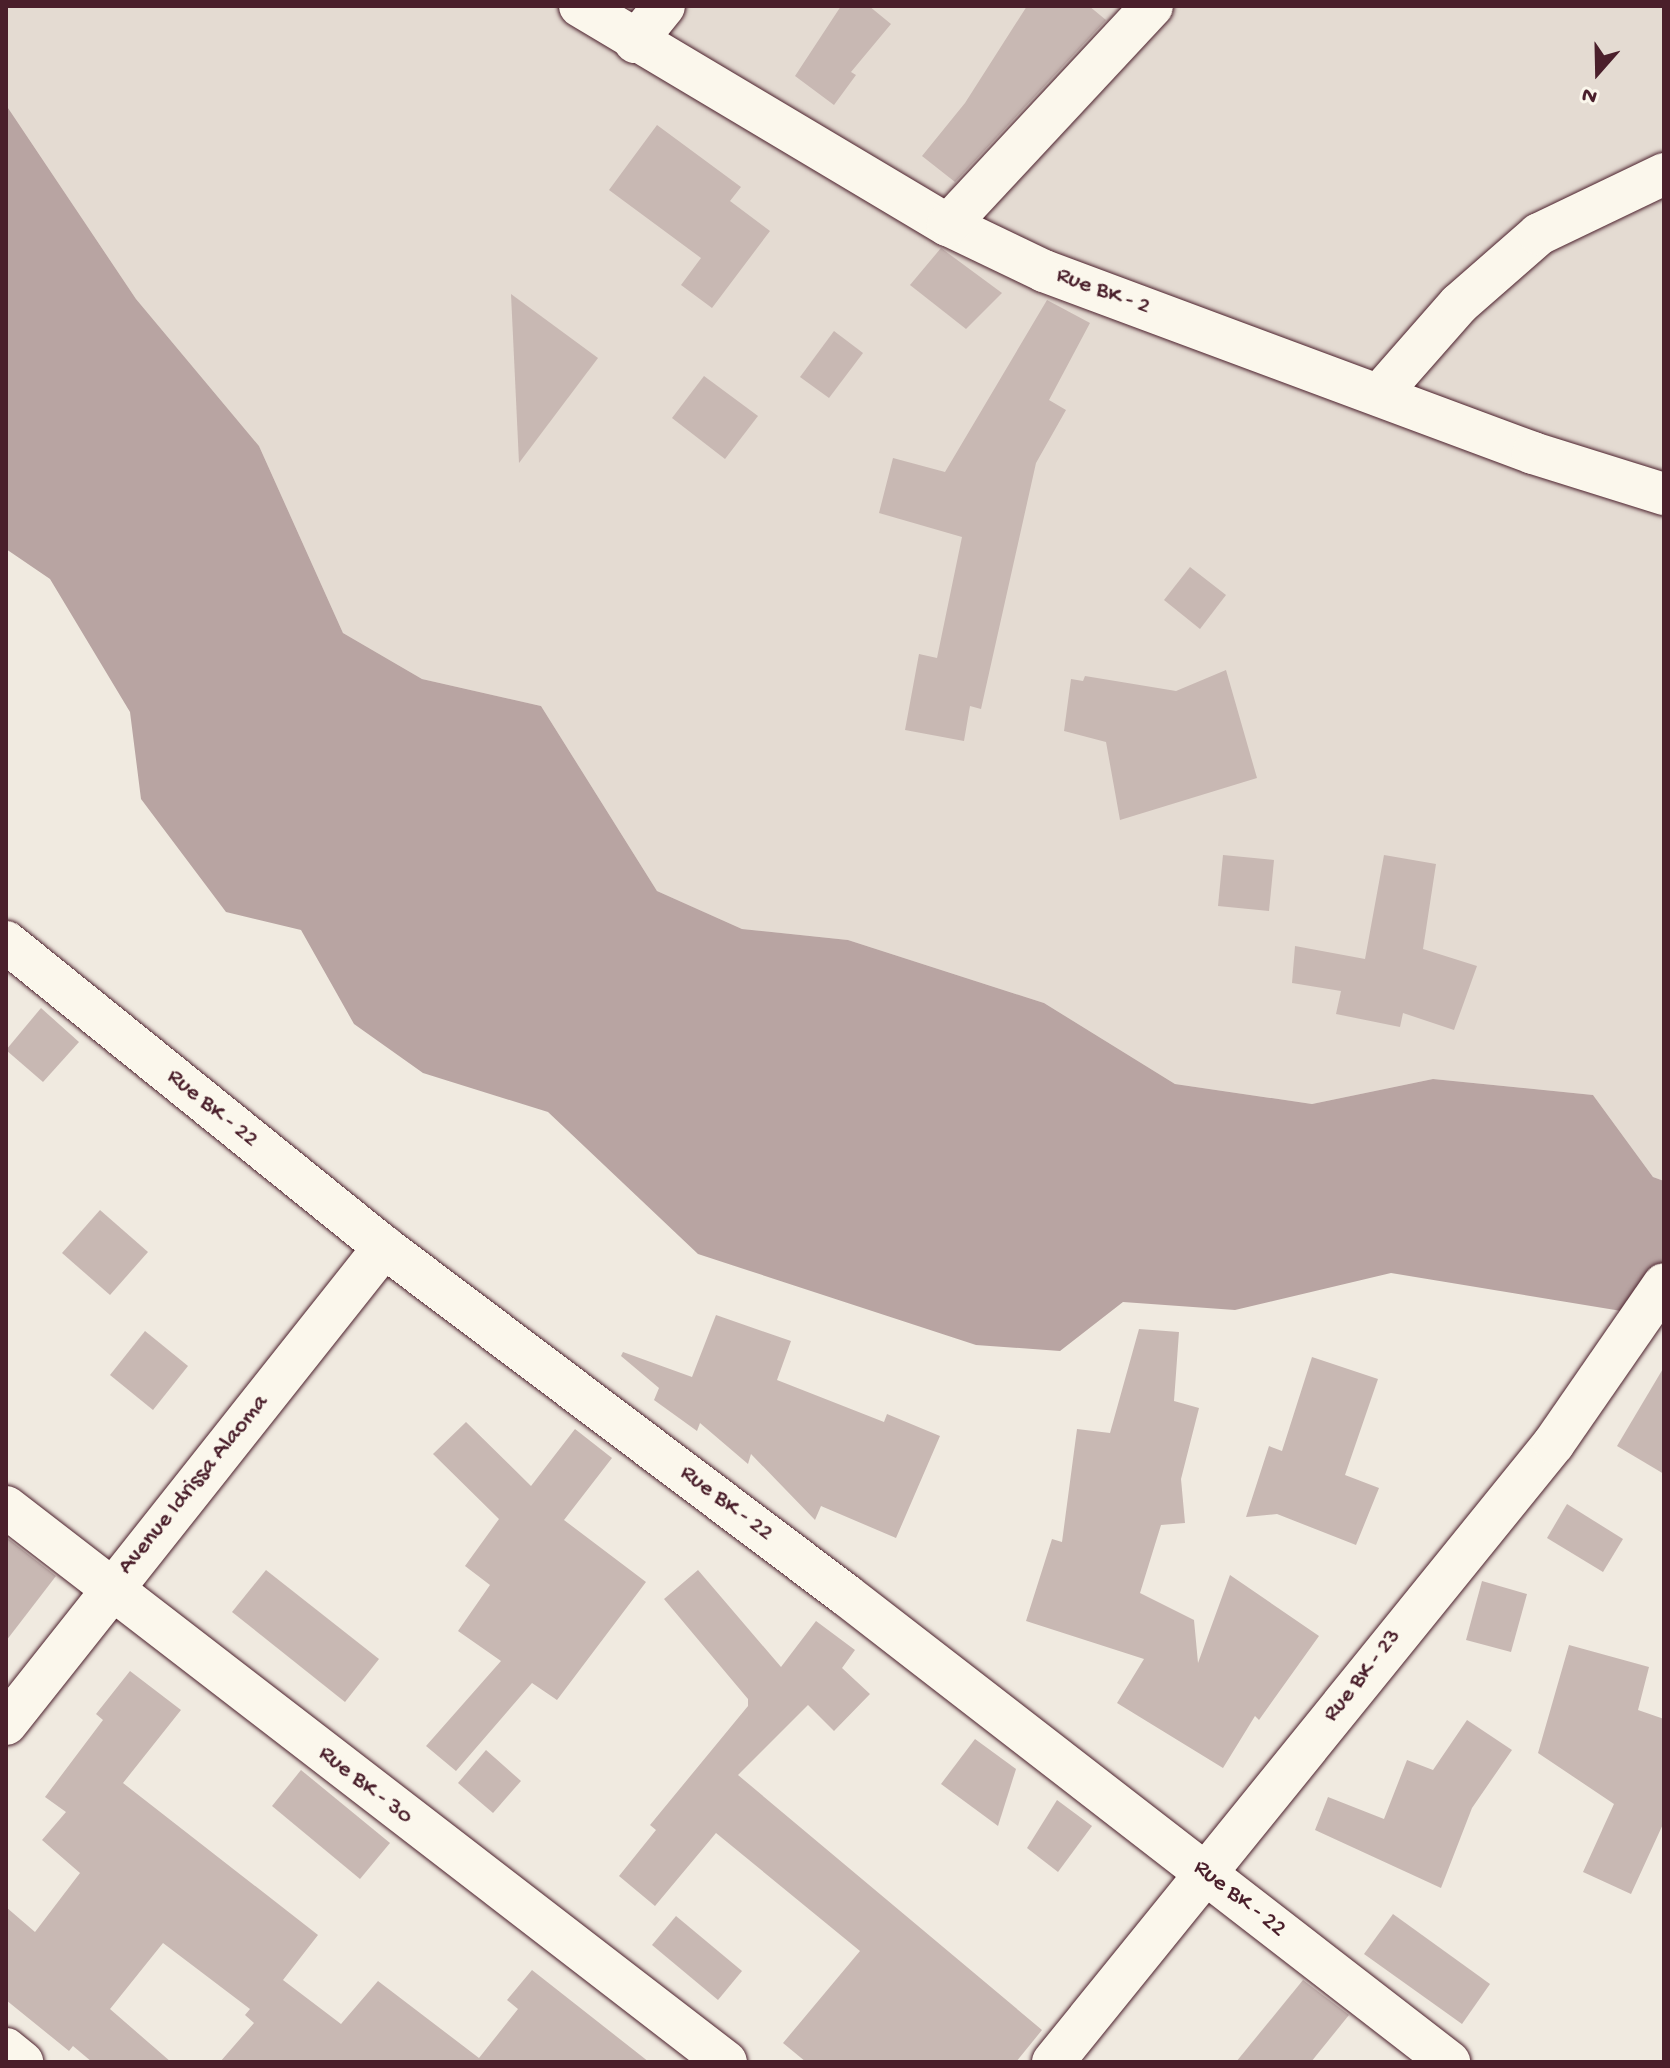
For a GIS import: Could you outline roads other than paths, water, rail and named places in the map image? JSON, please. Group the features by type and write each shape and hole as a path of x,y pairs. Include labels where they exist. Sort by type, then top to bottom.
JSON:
{"street":[{"name":"Rue BK - 2","path":"580,6 635,42 948,225 1044,271 1533,453 1664,494"},
{"path":"635,42 664,6"},
{"path":"948,225 1152,6"},
{"path":"1379,395 1459,304 1539,234 1664,174"},
{"name":"Rue BK - 22","path":"6,942 384,1247 1208,1874 1449,2062"},
{"name":"Avenue Idrissa Alaoma","path":"6,1724 384,1247"},
{"name":"Rue BK - 23","path":"1053,2062 1554,1443 1631,1324 1664,1284"},
{"name":"Rue BK - 30","path":"6,1507 726,2062"},
{"path":"6,2049 22,2062"}]}
